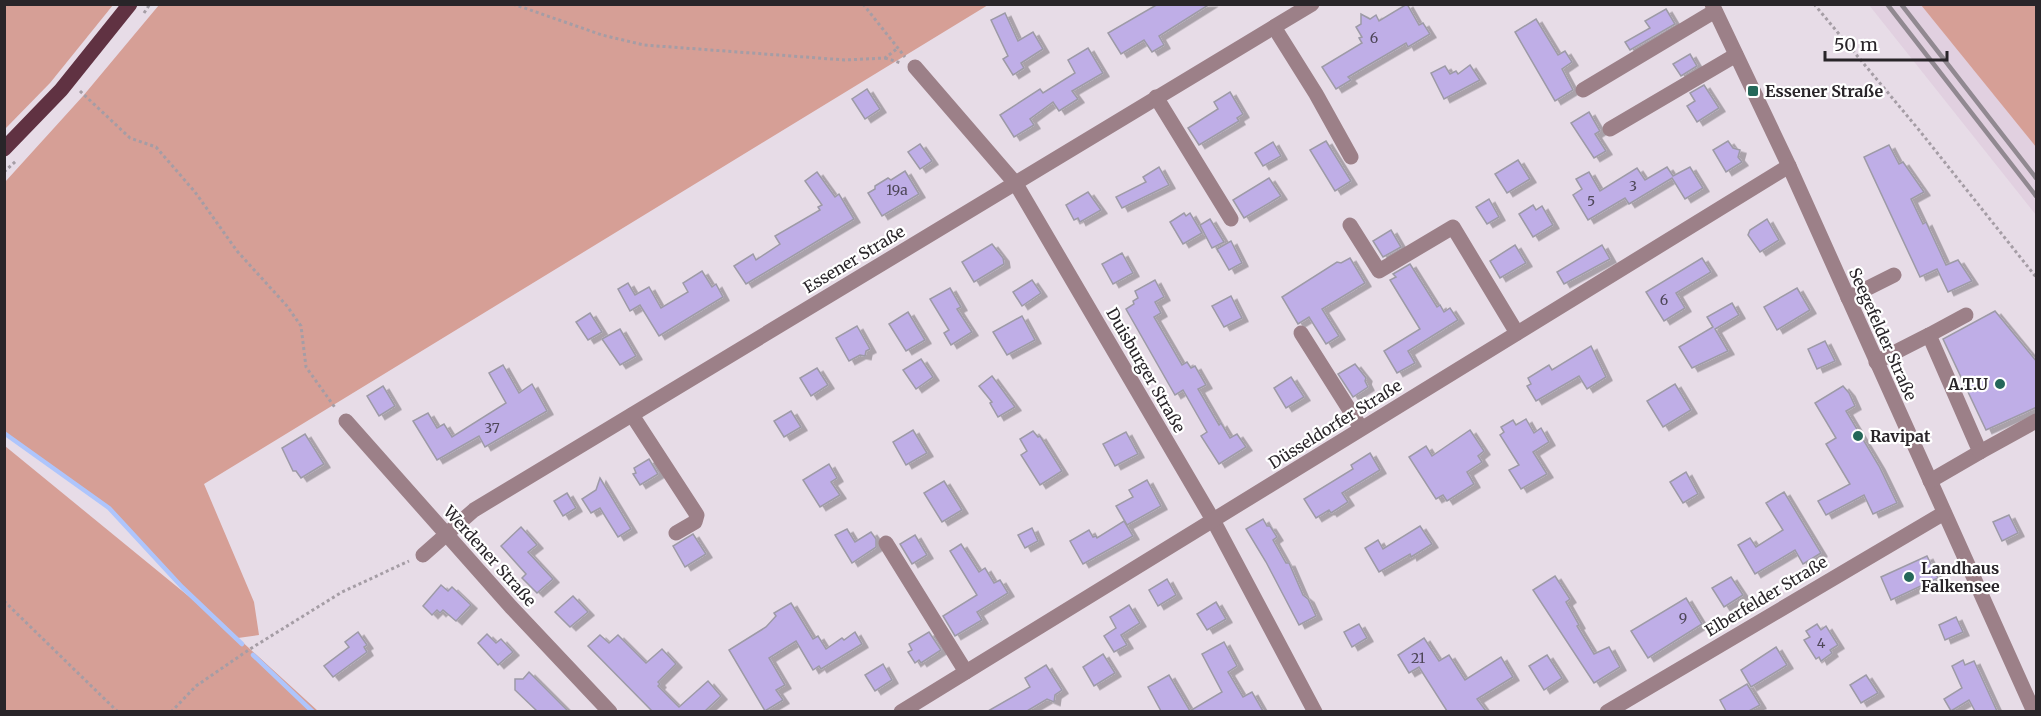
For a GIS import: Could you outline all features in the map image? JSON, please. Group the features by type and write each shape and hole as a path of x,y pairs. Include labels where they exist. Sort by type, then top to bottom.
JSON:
{"main road":[{"path":"4,149 61,90 130,4"}],"street":[{"name":"Essener Straße","path":"423,555 474,510 1312,4"},
{"path":"1583,90 1714,8"},
{"name":"Seegefelder Straße","path":"1714,8 1789,166 2034,711"},
{"path":"1274,27 1316,94 1351,157"},
{"path":"1610,129 1736,55"},
{"name":"Duisburger Straße","path":"915,67 1016,184 1213,520 1315,711"},
{"path":"1156,97 1231,219"},
{"name":"Düsseldorfer Straße","path":"901,711 1789,166"},
{"path":"1350,225 1379,271 1454,227 1517,333"},
{"path":"1848,298 1894,275"},
{"path":"1876,362 1966,315"},
{"path":"1301,333 1362,428"},
{"path":"1929,335 1980,452"},
{"path":"632,415 697,515 695,522 676,533"},
{"name":"Werdener Straße","path":"346,421 511,607 610,711"},
{"path":"1930,481 2037,421"},
{"name":"Elberfelder Straße","path":"1607,711 1629,706 1944,513"},
{"path":"886,543 966,672"}],"path":[{"path":"513,4 602,35 644,45 845,60 885,58 898,48"},
{"path":"863,4 915,67"},
{"path":"1814,4 2037,277"},
{"path":"79,90 130,138 156,147 195,192 237,251 287,306 301,326 306,367 346,421"},
{"path":"171,711 196,686 259,643 342,592 423,555"},
{"path":"4,601 118,711"}],"shaded area":[{"path":"5,4 113,5 50,83 5,129"},
{"path":"159,5 988,5 204,484 254,602 259,635 238,638 318,711 5,711 5,446 225,626 182,587 109,508 5,433 5,182 83,96"},
{"path":"1869,5 1921,5 2036,147 2036,215"},
{"path":"1921,5 2036,5 2036,147"}],"building":[{"path":"1158,4 1210,4 1159,36 1164,45 1152,52 1144,40 1121,54 1108,33"},
{"path":"1407,4 1419,25 1423,23 1430,34 1408,47 1406,43 1348,77 1351,80 1336,89 1322,67 1362,43 1359,38 1362,37 1356,27 1361,24 1361,14 1370,19 1376,15 1379,21"},
{"path":"1666,9 1675,24 1630,50 1625,42 1650,28 1645,21"},
{"path":"1005,13 1018,41 1033,32 1043,49 1021,63 1024,68 1013,75 1003,59 1008,56 991,20"},
{"path":"1536,19 1558,55 1565,51 1572,62 1562,69 1573,90 1555,101 1515,32"},
{"path":"1088,48 1103,73 1072,91 1078,99 1059,111 1053,102 1030,119 1034,125 1014,137 1000,115 1040,89 1043,93 1075,73 1068,60"},
{"path":"1690,54 1697,66 1681,76 1673,64"},
{"path":"1470,65 1480,80 1444,99 1431,73 1445,66 1450,74 1456,71 1458,74"},
{"path":"1704,85 1719,108 1697,122 1687,106 1695,101 1690,93"},
{"path":"867,89 880,109 865,119 852,99"},
{"path":"1230,92 1243,114 1237,118 1239,121 1199,145 1188,128 1218,109 1214,102"},
{"path":"1589,112 1600,131 1595,134 1606,151 1594,158 1571,123"},
{"path":"1326,141 1351,181 1335,191 1310,150"},
{"path":"1728,141 1733,148 1740,150 1738,157 1742,162 1726,172 1713,150"},
{"path":"1273,142 1281,156 1263,166 1255,153"},
{"path":"920,144 932,161 920,169 908,152"},
{"path":"1889,145 1899,164 1903,162 1924,192 1911,199 1923,224 1926,222 1946,265 1958,260 1972,281 1948,292 1937,269 1920,277 1864,157"},
{"path":"1518,160 1530,179 1507,193 1495,174"},
{"path":"1159,167 1169,185 1122,208 1116,197 1146,182 1143,177"},
{"path":"1667,167 1673,176 1690,167 1703,188 1685,199 1672,178 1629,204 1625,198 1588,220 1573,195 1582,189 1576,179 1589,172 1600,191 1637,168 1645,180"},
{"path":"905,171 919,194 882,216 868,193 888,178 891,180"},
{"path":"817,172 835,197 839,194 854,219 746,284 734,266 753,254 756,260 780,244 775,236 820,210 818,207 822,205 805,181"},
{"path":"1269,178 1281,196 1244,218 1233,200"},
{"path":"1088,192 1101,210 1080,222 1078,218 1074,220 1066,205"},
{"path":"1489,199 1499,217 1487,224 1476,207"},
{"path":"1533,205 1536,210 1542,206 1553,225 1533,237 1519,214"},
{"path":"1184,213 1186,216 1190,213 1202,233 1183,244 1170,222"},
{"path":"1210,219 1224,242 1212,248 1200,225"},
{"path":"1767,219 1779,240 1760,252 1748,235 1750,230"},
{"path":"1391,230 1401,247 1383,257 1373,241"},
{"path":"1231,241 1242,263 1229,270 1217,249"},
{"path":"992,244 1003,258 1004,264 974,282 962,262"},
{"path":"1515,245 1526,263 1500,278 1490,261"},
{"path":"1602,245 1610,259 1564,284 1557,272"},
{"path":"1122,253 1133,273 1113,284 1102,264"},
{"path":"1350,258 1365,283 1322,309 1339,336 1326,344 1309,317 1298,324 1282,297 1337,262 1341,263"},
{"path":"1702,258 1711,272 1676,293 1685,308 1664,321 1646,292"},
{"path":"1410,264 1437,307 1440,305 1444,312 1450,308 1458,320 1408,351 1415,363 1397,373 1384,351 1420,329 1390,280 1396,277 1393,274"},
{"path":"702,271 712,287 716,284 723,297 659,336 640,305 630,311 618,289 628,283 635,295 649,287 661,308 688,292 683,283"},
{"path":"1032,280 1041,293 1022,306 1013,292"},
{"path":"1155,280 1164,297 1155,302 1161,313 1154,317 1182,365 1187,362 1191,368 1195,366 1206,385 1198,389 1219,425 1221,423 1230,438 1237,434 1246,447 1219,464 1201,436 1207,432 1183,390 1175,395 1126,309 1138,298 1135,291"},
{"path":"950,288 961,307 957,309 972,332 951,345 944,333 949,330 930,299"},
{"path":"1797,288 1810,310 1777,330 1764,307"},
{"path":"1231,296 1242,318 1224,327 1212,306"},
{"path":"1732,303 1739,315 1715,329 1728,351 1692,368 1679,347 1713,327 1707,317"},
{"name":"A.T.U","path":"1995,311 2037,362 2037,407 1986,430 1943,339"},
{"path":"908,312 925,340 906,351 889,324"},
{"path":"590,313 602,332 588,340 576,322"},
{"path":"1022,316 1035,340 1007,355 993,332"},
{"path":"857,326 870,349 866,351 865,356 860,355 849,361 836,338"},
{"path":"620,329 636,356 620,365 602,339"},
{"path":"1825,341 1835,361 1817,369 1808,349"},
{"path":"1591,346 1606,377 1587,389 1579,376 1536,401 1527,386 1531,384 1528,378 1549,365 1552,370"},
{"path":"921,359 933,377 916,389 903,370"},
{"path":"1355,364 1366,378 1368,387 1353,397 1338,374"},
{"path":"503,365 519,393 532,384 547,411 485,447 479,436 437,460 413,421 428,413 437,428 444,424 452,437 506,403 489,373"},
{"path":"817,368 828,385 811,396 800,378"},
{"path":"992,376 1015,407 998,417 990,403 992,402 979,386"},
{"path":"1291,377 1304,397 1286,408 1274,388"},
{"path":"1675,384 1691,410 1663,427 1647,401"},
{"path":"383,386 395,406 379,416 367,396"},
{"path":"1843,386 1855,406 1846,411 1879,466 1897,503 1873,514 1864,495 1826,515 1818,501 1850,484 1826,444 1836,438 1815,403"},
{"path":"791,411 801,427 784,437 774,421"},
{"path":"1526,419 1534,433 1541,428 1549,442 1533,452 1547,474 1521,489 1509,470 1519,465 1500,435 1504,432 1501,427 1513,420 1516,425"},
{"path":"913,430 927,453 906,465 893,442"},
{"path":"1470,430 1484,451 1478,456 1482,462 1467,472 1474,484 1447,501 1443,495 1436,499 1409,457 1426,446 1432,456"},
{"path":"1033,431 1038,437 1040,436 1062,471 1040,485 1021,455 1027,451 1020,439"},
{"path":"1126,432 1138,454 1115,466 1103,444"},
{"path":"305,434 324,464 301,478 296,471 293,471 282,448"},
{"path":"1370,453 1380,470 1342,493 1348,502 1331,513 1329,510 1316,518 1304,499 1353,469 1351,465"},
{"path":"649,459 658,474 640,485 633,474 636,473 634,468"},
{"path":"829,464 837,478 831,482 840,495 820,507 803,480"},
{"path":"1686,472 1698,494 1683,503 1670,482"},
{"path":"600,478 631,529 618,537 600,508 591,513 582,499 596,490"},
{"path":"1147,480 1161,506 1127,525 1116,506 1133,497 1129,490"},
{"path":"944,481 962,510 942,522 924,493"},
{"path":"1784,492 1821,553 1803,564 1795,550 1755,574 1738,545 1750,538 1756,547 1783,530 1766,503"},
{"path":"567,493 576,508 563,516 554,501"},
{"path":"2009,515 2018,533 2002,541 1993,522"},
{"path":"1263,519 1277,537 1273,540 1286,563 1289,563 1303,595 1308,599 1316,616 1299,625 1246,529"},
{"path":"1124,521 1133,536 1083,564 1070,541 1089,530 1093,537 1097,538"},
{"path":"1420,526 1432,544 1379,572 1365,548 1378,540 1383,549"},
{"path":"521,527 537,545 528,552 553,579 537,593 522,578 526,574 501,546"},
{"path":"1032,528 1038,541 1025,548 1018,535"},
{"path":"847,529 855,542 871,532 876,539 876,547 852,563 835,535"},
{"path":"693,534 706,554 685,567 673,546"},
{"path":"915,535 927,555 912,564 900,544"},
{"path":"961,544 979,572 985,568 994,583 1000,580 1008,593 977,612 982,620 955,636 943,616 977,595 950,551"},
{"name":"Landhaus Falkensee","path":"1927,556 1938,578 1891,600 1881,577"},
{"path":"1555,576 1570,599 1566,602 1594,654 1609,647 1620,667 1594,683 1533,590"},
{"path":"1731,577 1743,595 1724,607 1712,588"},
{"path":"1167,579 1176,595 1158,606 1149,590"},
{"path":"441,585 448,591 452,587 471,605 456,621 443,610 440,613 437,610 432,615 423,606"},
{"path":"573,596 588,612 570,627 555,612"},
{"path":"1686,598 1702,624 1648,658 1631,631"},
{"path":"1216,602 1226,619 1207,630 1197,614"},
{"path":"791,603 813,639 818,636 826,649 855,632 862,644 821,669 819,666 813,670 796,641 769,658 785,685 776,690 783,700 765,711 729,650 766,627 776,616 774,613"},
{"path":"1129,605 1140,623 1121,635 1127,645 1114,652 1104,636 1116,628 1110,617"},
{"path":"1956,617 1963,632 1945,640 1939,625"},
{"path":"1359,624 1367,638 1352,647 1344,632"},
{"path":"1817,624 1821,630 1826,626 1838,645 1830,650 1832,653 1821,661 1819,657 1816,659 1804,640 1810,637 1806,631"},
{"path":"358,632 367,645 364,647 367,652 333,677 324,666 349,647 345,642"},
{"path":"929,632 941,650 921,663 919,660 915,663 908,652 912,650 909,644"},
{"path":"487,634 496,643 501,639 513,652 498,665 478,643"},
{"path":"600,635 609,643 618,635 646,663 662,649 676,664 658,682 660,684 658,686 679,707 708,681 721,696 705,711 652,711 588,646"},
{"path":"1424,638 1439,661 1449,655 1465,680 1501,657 1513,677 1477,699 1486,711 1447,711 1419,667 1409,673 1398,655"},
{"path":"1224,642 1237,666 1228,672 1243,697 1252,692 1263,711 1190,711 1222,692 1202,654"},
{"path":"1776,647 1787,665 1751,687 1741,670"},
{"path":"1103,654 1115,673 1094,686 1083,667"},
{"path":"1547,655 1562,678 1544,690 1529,666"},
{"path":"1963,660 1965,665 1974,661 1997,711 1975,711 1969,700 1951,711 1944,699 1962,688 1952,666"},
{"path":"883,664 892,680 875,691 865,675"},
{"path":"1046,665 1062,690 1055,695 1054,702 1047,699 1027,711 988,711 1030,687 1025,678"},
{"path":"529,672 568,711 537,711 515,690 515,679 523,679"},
{"path":"1169,675 1190,711 1161,711 1148,687"},
{"path":"1866,675 1878,693 1861,703 1850,685"},
{"path":"1747,684 1760,705 1749,711 1726,711 1720,700"}],"waterway":[{"path":"4,433 109,508 182,587 242,644"},
{"path":"253,655 313,712"}],"railway":[{"path":"1887,4 2036,196"},
{"path":"1901,4 2036,178"}],"place":[{"name":"Essener Straße","path":"1753,91"},
{"name":"A.T.U","path":"2000,384"},
{"name":"Ravipat","path":"1858,436"},
{"name":"Landhaus Falkensee","path":"1909,577"}]}
